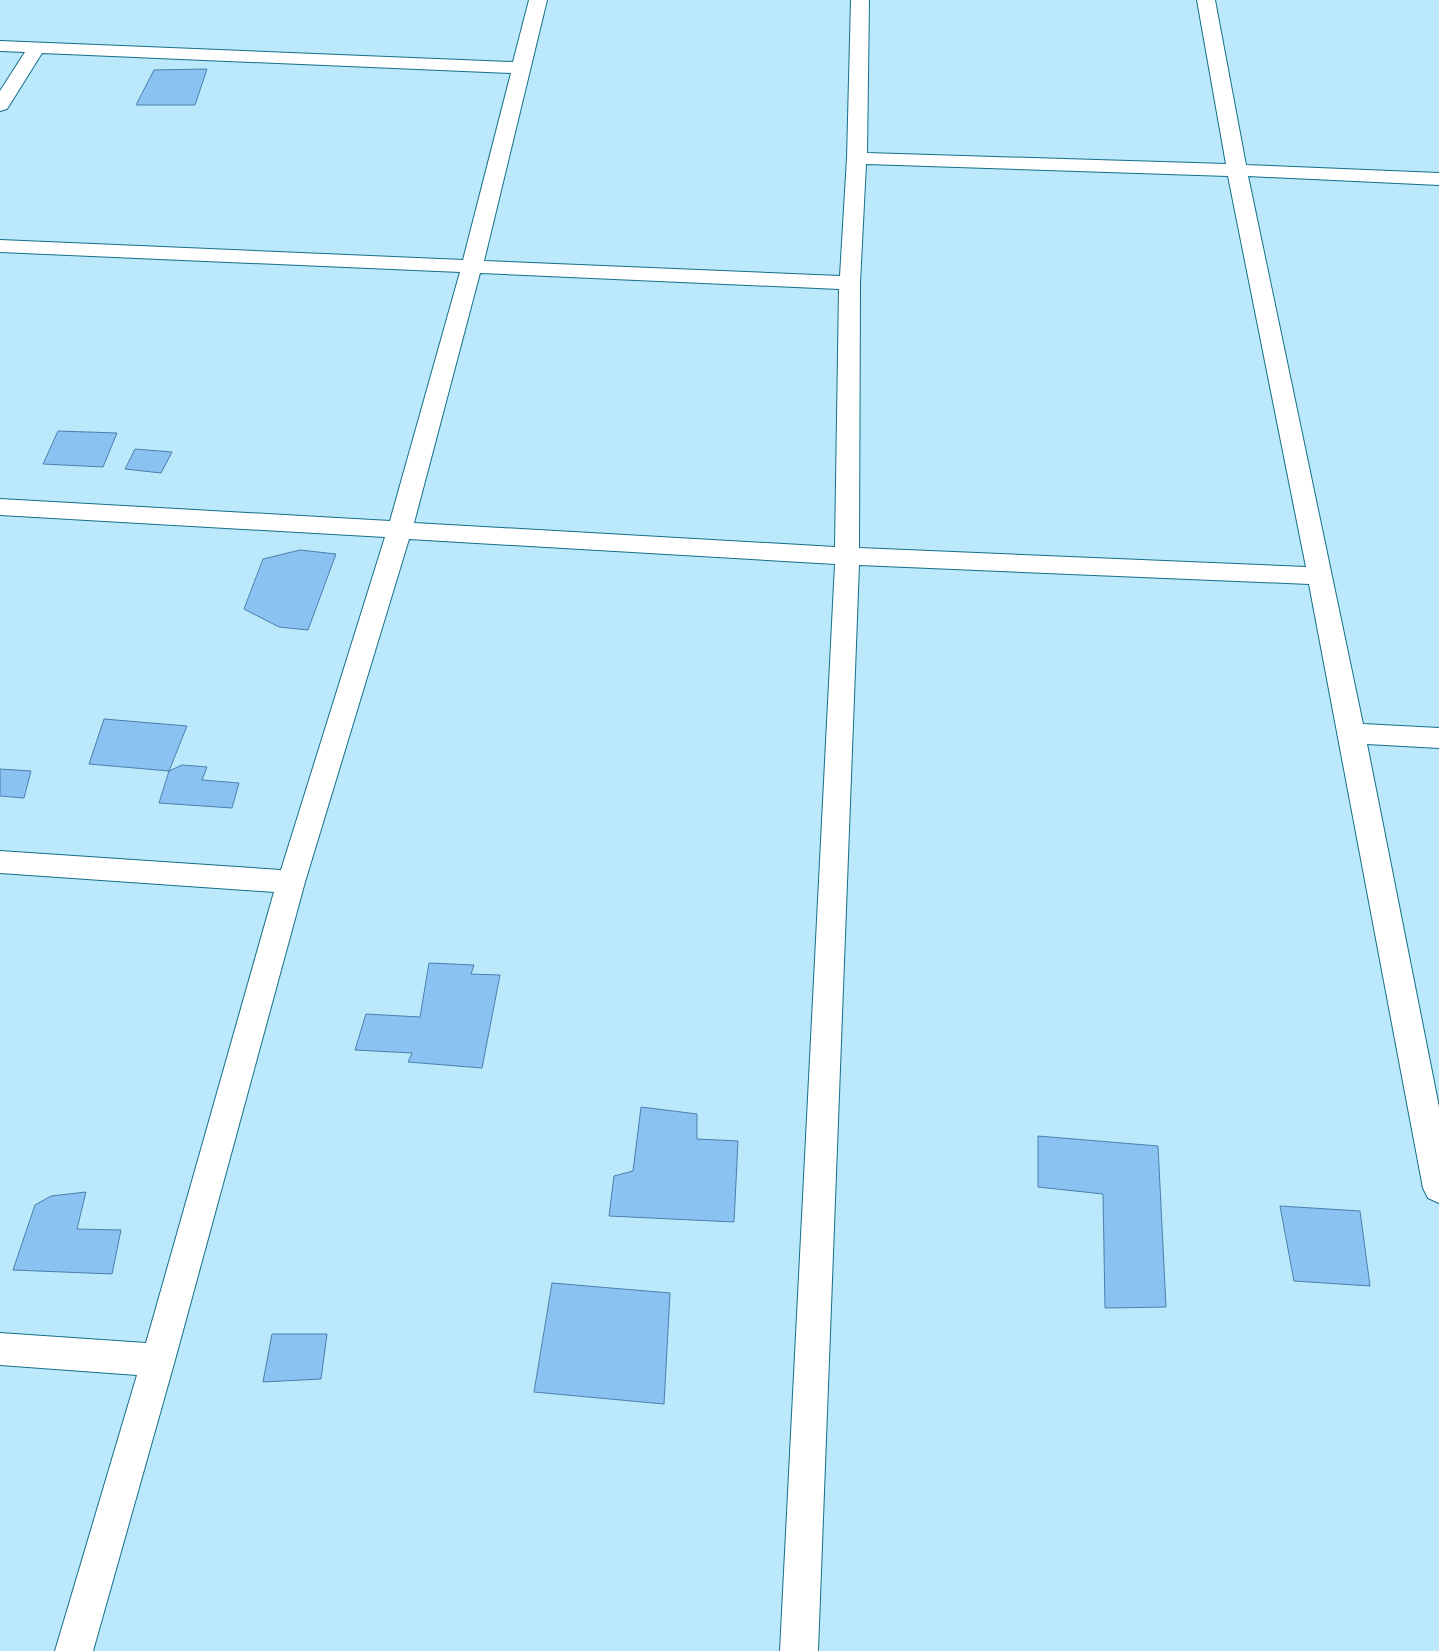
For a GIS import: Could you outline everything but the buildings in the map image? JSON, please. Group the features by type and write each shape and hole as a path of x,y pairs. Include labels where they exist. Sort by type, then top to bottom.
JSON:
{"street":[{"path":"74,1651 158,1360 291,882 400,529 472,266 538,0"},
{"path":"799,1651 847,556 850,283 857,158 860,0"},
{"path":"1206,0 1237,170 1352,733 1439,1188"},
{"path":"0,46 520,68"},
{"path":"0,106 37,47"},
{"path":"857,158 1237,170 1439,179"},
{"path":"0,246 850,283"},
{"path":"0,507 847,556 1320,576"},
{"path":"1352,733 1439,738"},
{"path":"0,862 291,882"},
{"path":"0,1349 158,1360"}]}
